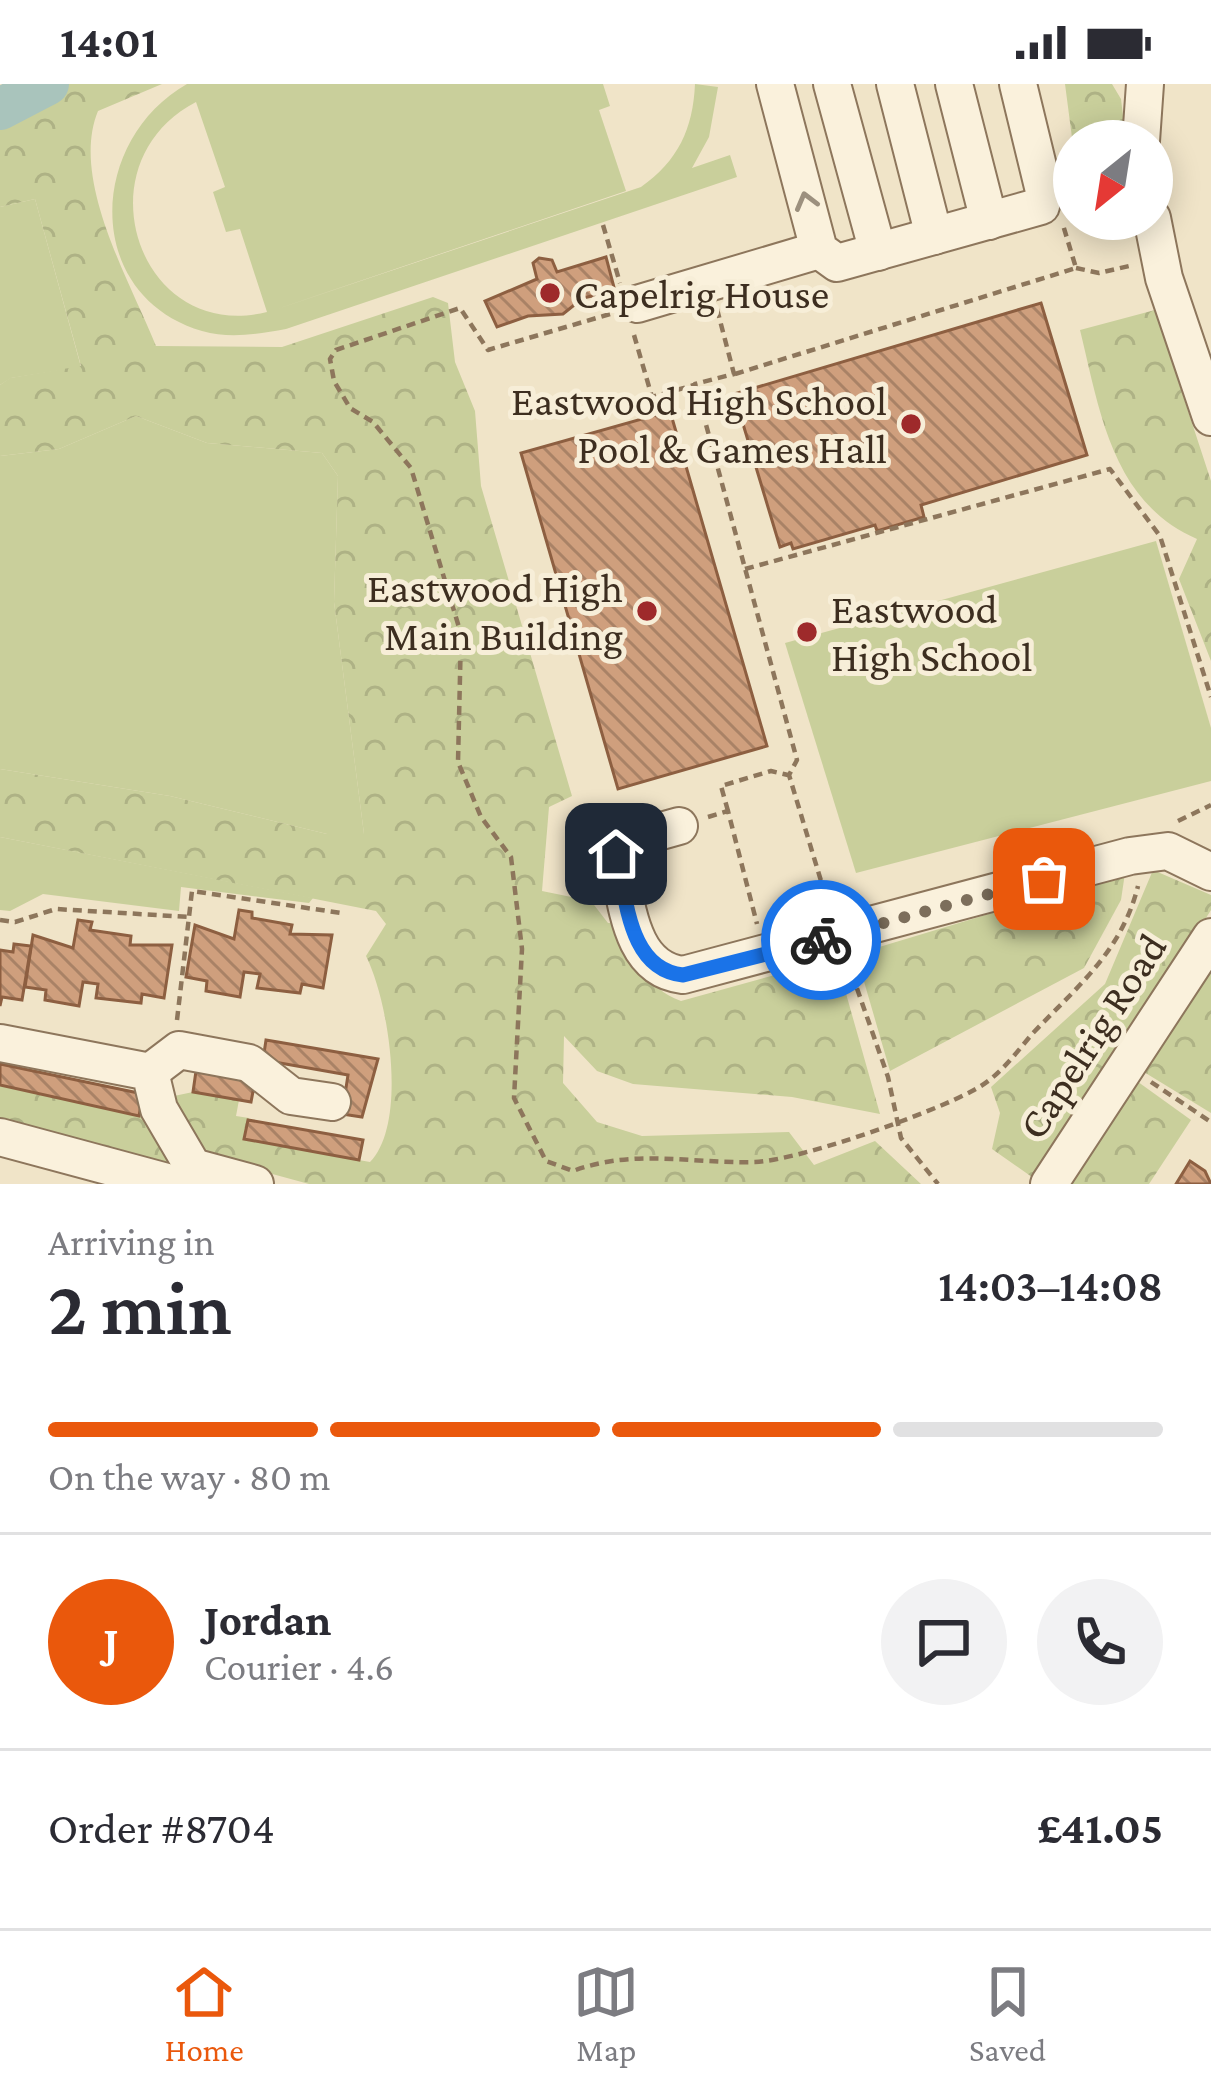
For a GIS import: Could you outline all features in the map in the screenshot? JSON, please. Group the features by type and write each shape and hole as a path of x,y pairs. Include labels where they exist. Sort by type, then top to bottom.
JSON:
{"street":[{"path":"775,84 819,250 837,263 1041,206 1044,190 1018,84"},
{"path":"832,84 878,252"},
{"path":"895,84 934,236"},
{"path":"954,84 989,220"},
{"path":"1156,240 1211,417"},
{"path":"637,304 819,250"},
{"path":"680,826 629,840 616,854 641,955 664,973 683,975 1130,856 1168,851 1211,872"},
{"name":"Capelrig Road","path":"1049,1184 1211,938"},
{"path":"0,1043 164,1061 249,1063 291,1096 332,1102"},
{"path":"164,1061 159,1109 193,1167 255,1184"},
{"path":"0,1137 174,1184"}],"path":[{"path":"1041,206 1064,227 1076,268"},
{"path":"938,1184 901,1138 888,1077 788,776 797,760 695,384 1076,268 1099,273 1160,260"},
{"path":"710,285 734,374"},
{"path":"745,568 1110,469 1160,536 1211,698"},
{"path":"765,954 721,786 771,771 788,776"},
{"path":"680,826 728,811"},
{"path":"164,1061 176,1019 192,891 340,913"},
{"path":"0,920 15,922 56,909 189,917"},
{"path":"1126,1066 1211,1122"}],"green space":[{"path":"162,84 98,111 91,138 91,167 106,229 156,346 282,347 433,297 448,303 455,362 475,411 481,486 572,796 549,807 542,891 591,901 608,923 627,922 651,980 681,1001 836,958 880,1114 792,1097 633,1084 597,1071 564,1036 563,1083 597,1122 642,1136 789,1132 814,1165 875,1141 921,1184 309,1184 199,1154 174,1096 193,1092 239,1100 236,1116 249,1118 245,1140 370,1162 389,1120 391,1062 382,1002 366,956 386,924 376,911 0,837 0,769 170,796 327,834 364,834 334,602 338,476 322,453 207,443 136,416 59,449 0,456 0,385 10,378 81,366 35,199 0,207 0,87"},
{"path":"187,84 603,84 610,106 599,110 626,191 274,310 641,187 665,166 681,143 695,84 718,87 709,137 692,168 730,155 737,177 286,329 223,335 163,313 135,286 119,252 112,216 116,178 130,142 154,110","holes":["196,102 225,187 213,192 226,232 240,229 267,312 222,315 185,301 157,276 139,242 133,204 140,165 160,130"]},
{"path":"1065,84 1112,84 1121,99 1124,120 1070,120"},
{"path":"35,199 81,367 11,378 0,385 0,207"},
{"path":"1155,310 1211,481 1211,661 1179,579 1197,539 1168,523 1128,478 1103,422 1080,330"},
{"path":"136,416 207,443 322,453 338,476 334,602 364,834 327,834 170,796 0,769 0,456 59,449"},
{"path":"1156,541 1211,728 1211,781 856,873 785,643"},
{"path":"0,837 313,898 309,903 181,887 179,911 43,894 10,911 0,910"},
{"path":"1153,870 1211,895 1211,910 1039,1182 992,1149 1000,1113 991,1087 1105,984"},
{"path":"1125,873 1121,900 1084,968 890,1071 856,954"},
{"path":"1211,956 1211,1113 1139,1069"},
{"path":"1134,1079 1191,1120 1149,1184 1066,1184"},
{"path":"0,1085 157,1119 223,1184 104,1184 0,1157"}],"building":[{"name":"Capelrig House","path":"606,257 615,291 583,298 563,314 528,316 497,327 485,301 537,279 533,263 539,258 552,260 557,272"},
{"name":"Eastwood High School Pool & Games Hall","path":"1041,303 1087,455 921,505 924,517 877,531 875,525 793,549 791,543 780,547 734,394"},
{"name":"Eastwood High Main Building","path":"670,411 767,746 618,789 521,453"},
{"path":"239,910 252,912 252,918 292,925 290,934 332,935 323,988 302,984 300,993 257,988 260,974 244,972 240,997 206,991 207,981 186,977 195,925 234,939"},
{"path":"78,920 92,922 90,930 131,936 130,945 172,945 164,998 142,994 141,1003 96,998 98,984 83,982 79,1006 45,1000 46,990 25,987 33,935 73,948"},
{"path":"14,944 31,946 22,1000 2,997 0,1006 0,950 13,952"},
{"path":"266,1040 378,1059 362,1117 342,1114 348,1075 263,1060"},
{"path":"0,1064 143,1094 139,1116 0,1085"},
{"path":"196,1071 255,1081 251,1102 193,1092"},
{"path":"248,1120 363,1140 359,1160 244,1139"},
{"path":"1190,1161 1205,1171 1211,1184 1176,1184"}],"waterway":[{"path":"0,109 48,84"}],"way so far":[{"path":"821,940 1044,879"}],"place":[{"name":"Capelrig House","path":"550,293"},
{"name":"Eastwood High School Pool & Games Hall","path":"911,424"},
{"name":"Eastwood High Main Building","path":"647,611"},
{"name":"Eastwood High School","path":"807,632"}],"route":[{"path":"616,854 641,955 664,973 683,975 821,940"}]}
